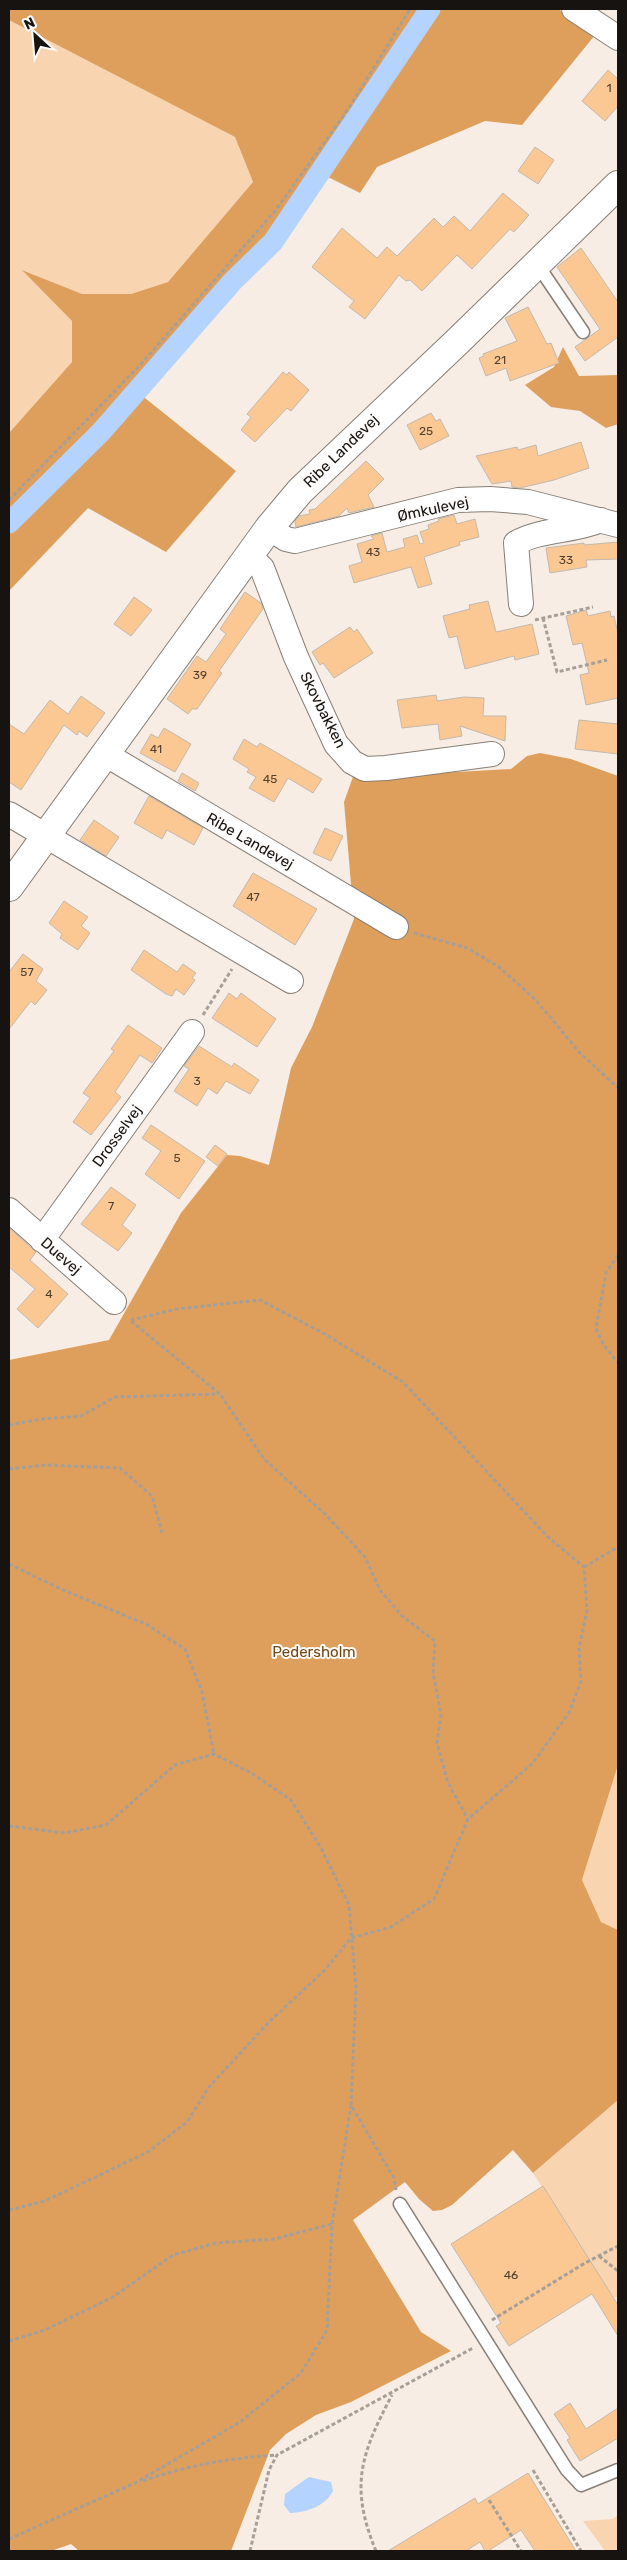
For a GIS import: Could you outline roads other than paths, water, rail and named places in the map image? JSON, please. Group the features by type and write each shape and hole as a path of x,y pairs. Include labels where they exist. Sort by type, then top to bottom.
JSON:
{"main road":[{"name":"Ribe Landevej","path":"9,887 268,528 300,490 618,185"}],"street":[{"path":"574,9 618,38"},
{"name":"Ømkulevej","path":"268,528 286,539 295,541 458,500 490,499 528,502 610,522"},
{"name":"Ømkulevej","path":"523,613 516,543 527,537 610,522"},
{"name":"Skovbakken","path":"249,556 262,568 296,657 336,744 352,762 365,769 386,768 492,754"},
{"name":"Ribe Landevej","path":"105,754 396,927"},
{"path":"9,814 291,981"},
{"name":"Drosselvej","path":"42,1240 192,1032"},
{"name":"Duevej","path":"9,1210 114,1302"}],"lane":[{"path":"537,264 583,332"},
{"path":"400,2204 484,2341 567,2470 581,2485 618,2470"}],"water":[{"path":"309,2477 331,2482 333,2491 320,2505 290,2513 284,2505 285,2494"}],"waterway":[{"path":"9,523 101,432 232,282 273,242 430,9"}],"park label":[{"name":"Pedersholm","path":"314,1652"}]}
